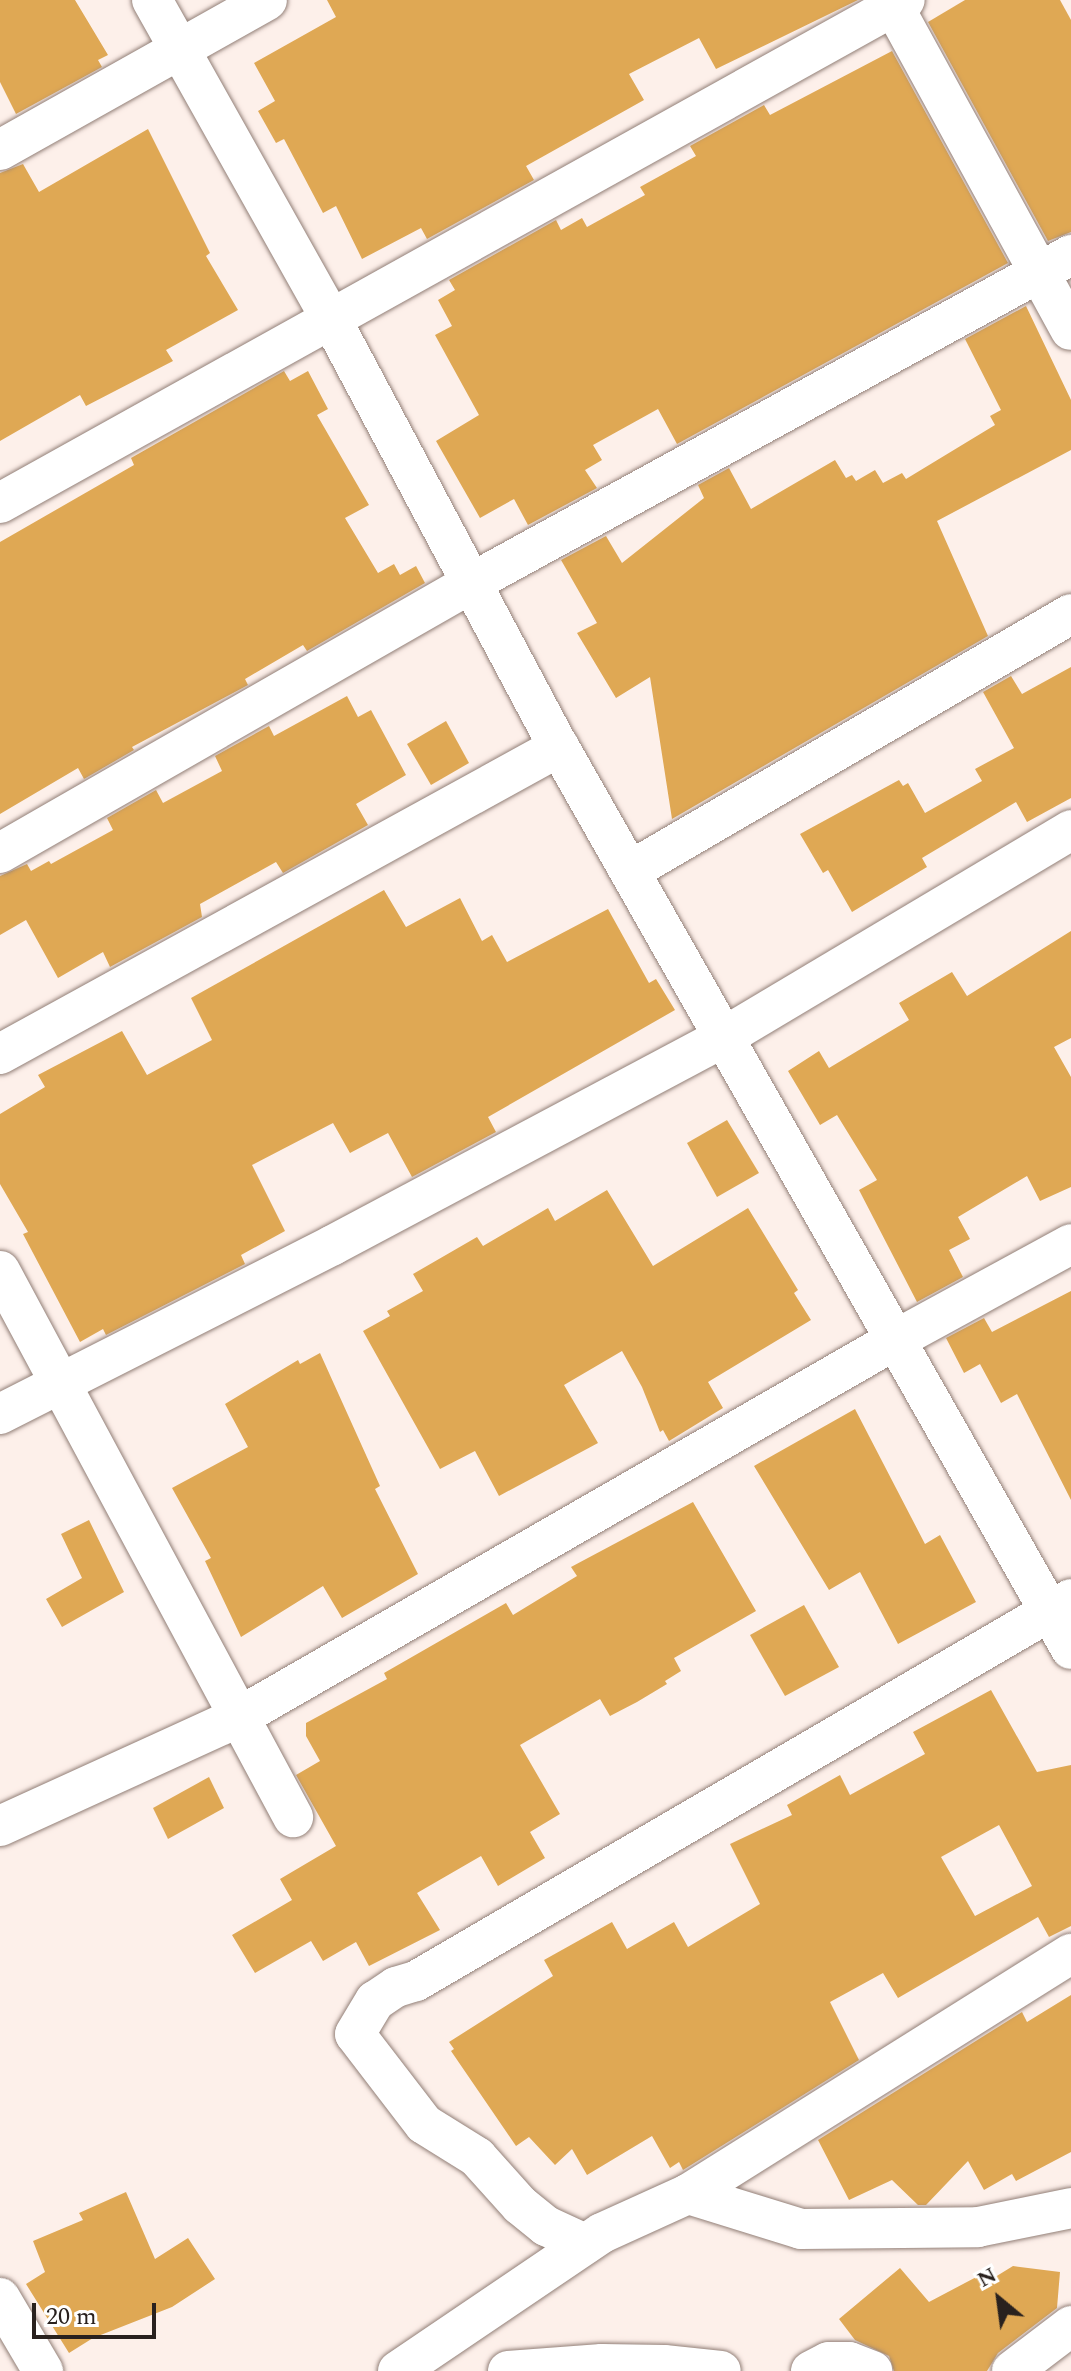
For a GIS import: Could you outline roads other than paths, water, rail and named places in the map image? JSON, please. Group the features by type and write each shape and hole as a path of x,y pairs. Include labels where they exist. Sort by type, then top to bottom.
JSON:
{"street":[{"path":"152,0 331,319 559,747 895,1340 1061,1605 1071,1649"},
{"path":"0,150 267,0"},
{"path":"0,503 896,2 1055,264 1071,330"},
{"path":"0,853 473,582 1055,264"},
{"path":"630,871 1071,614"},
{"path":"0,1054 559,747"},
{"path":"0,1414 333,1245 724,1037 1071,830"},
{"path":"0,1826 239,1717 895,1340 1071,1244"},
{"path":"0,1271 293,1817"},
{"path":"585,2244 546,2226 520,2205 477,2157 424,2124 355,2034 375,2001 396,1987 416,1981 1061,1605"},
{"path":"398,2371 620,2222 688,2194 1071,1954"},
{"path":"688,2194 801,2229 978,2227 1071,2208"},
{"path":"0,2298 43,2371"},
{"path":"1012,2371 1071,2326"},
{"path":"811,2371 829,2362 849,2362 872,2371"},
{"path":"508,2371 602,2364 664,2365 721,2371"}]}
